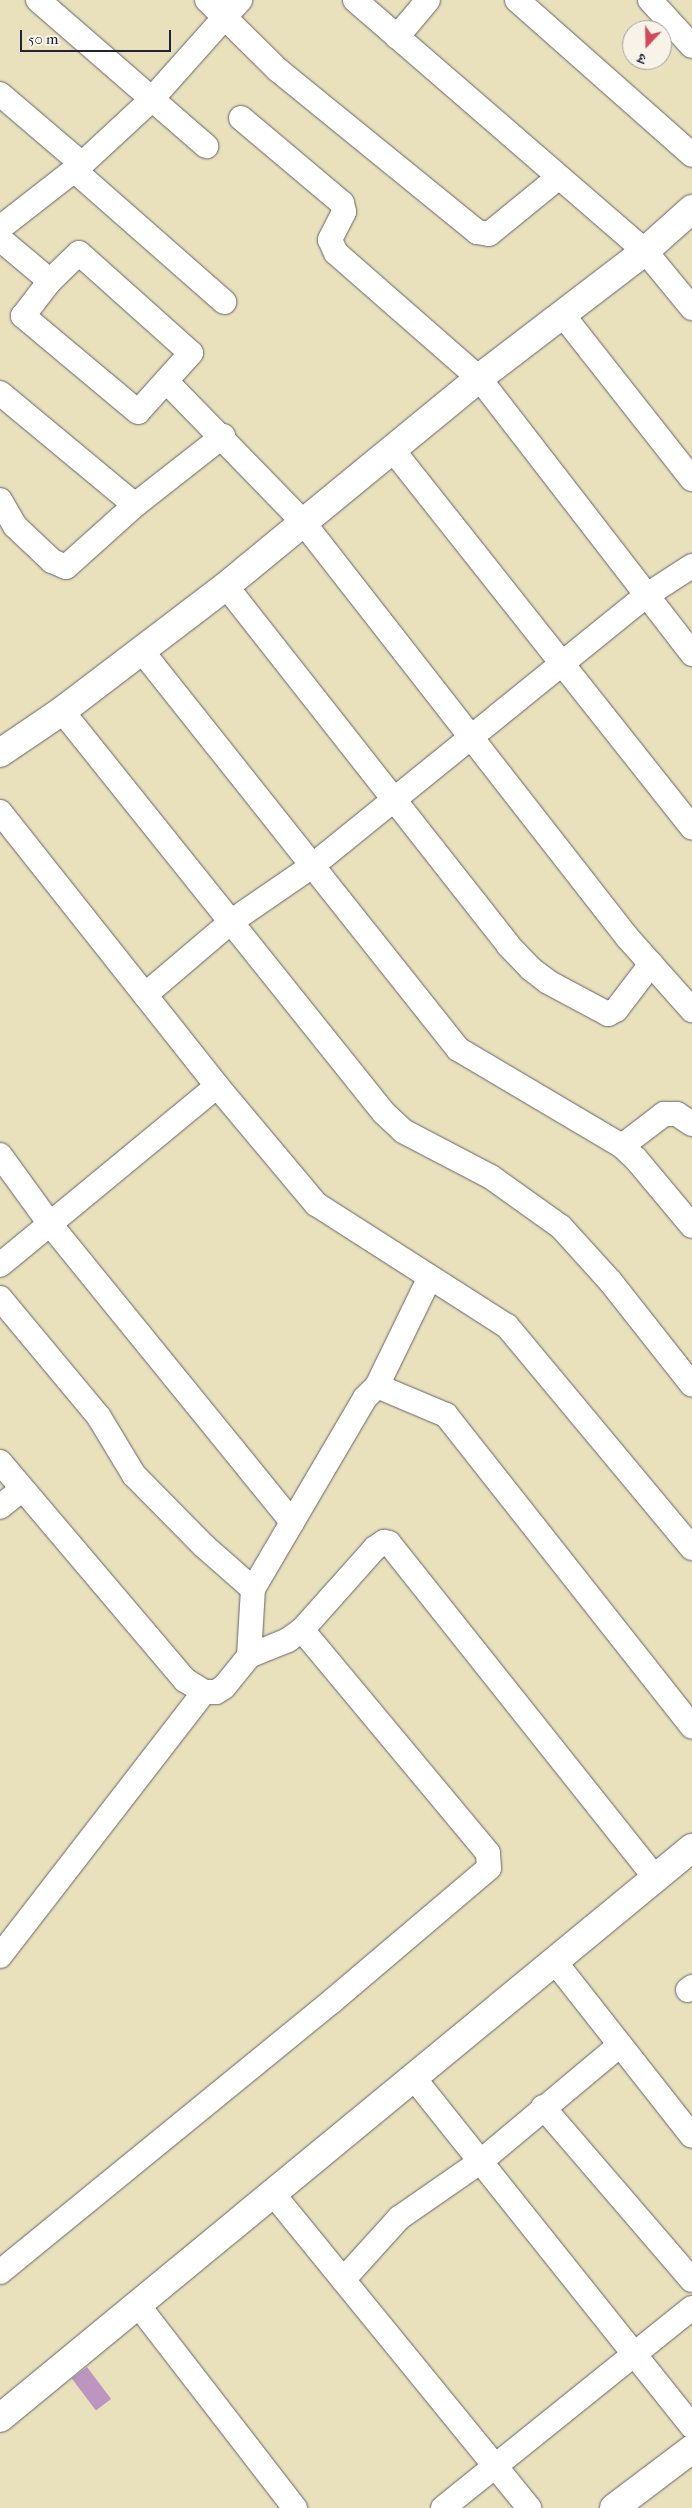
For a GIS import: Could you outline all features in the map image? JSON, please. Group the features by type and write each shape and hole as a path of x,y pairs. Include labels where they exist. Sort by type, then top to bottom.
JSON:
{"street":[{"path":"38,0 206,146"},
{"path":"207,0 233,8 278,70 477,232 489,234 559,177"},
{"path":"355,0 645,251 692,308"},
{"path":"397,37 428,0"},
{"path":"516,0 692,155"},
{"path":"650,0 692,46"},
{"path":"0,228 78,167 151,100 233,8"},
{"path":"0,94 224,302"},
{"path":"241,118 345,208 330,240 336,253 479,378 692,654"},
{"path":"0,753 62,711 226,586 479,378 645,251 692,209"},
{"path":"0,239 50,281"},
{"path":"79,253 192,353 138,412 23,316 50,281 79,253"},
{"path":"562,314 692,478"},
{"path":"166,381 223,436 303,522 651,964 692,1010"},
{"path":"0,393 135,505"},
{"path":"0,500 15,526 52,561 66,566 135,505 223,436"},
{"path":"392,449 692,828"},
{"path":"145,995 232,921 312,866 393,798 472,738 561,664 648,596 692,566"},
{"path":"226,586 508,945 548,982 608,1014 616,1010 651,964"},
{"path":"141,650 458,1049 622,1146 636,1159 692,1226"},
{"path":"62,711 232,921 384,1114 403,1131 491,1178 561,1227 605,1274 692,1385"},
{"path":"0,812 217,1086 316,1204 507,1326 692,1548"},
{"path":"0,1265 217,1086"},
{"path":"622,1146 664,1114 677,1114 692,1124"},
{"path":"0,1155 50,1224 292,1522"},
{"path":"249,1656 253,1589 365,1398 377,1386 430,1278"},
{"path":"0,1298 99,1417 134,1475 204,1546 253,1589"},
{"path":"377,1386 446,1415 692,1726"},
{"path":"0,1462 185,1680 204,1692 216,1692 224,1687 249,1656 288,1640 302,1630 379,1544 389,1543 656,1879"},
{"path":"0,1507 22,1489"},
{"path":"0,2272 338,1996 489,1868 488,1853 302,1630"},
{"path":"0,1956 204,1692"},
{"path":"0,2418 274,2195 413,2077 692,1848"},
{"path":"555,1962 692,2136"},
{"path":"343,2280 398,2218 480,2162 543,2106 620,2045"},
{"path":"413,2077 633,2356 692,2426"},
{"path":"543,2106 692,2280"},
{"path":"274,2195 529,2508"},
{"path":"138,2305 295,2508"},
{"path":"443,2508 494,2464 692,2308"},
{"path":"614,2508 692,2449"}],"building":[{"path":"87,2367 111,2399 96,2410 72,2378"}]}
